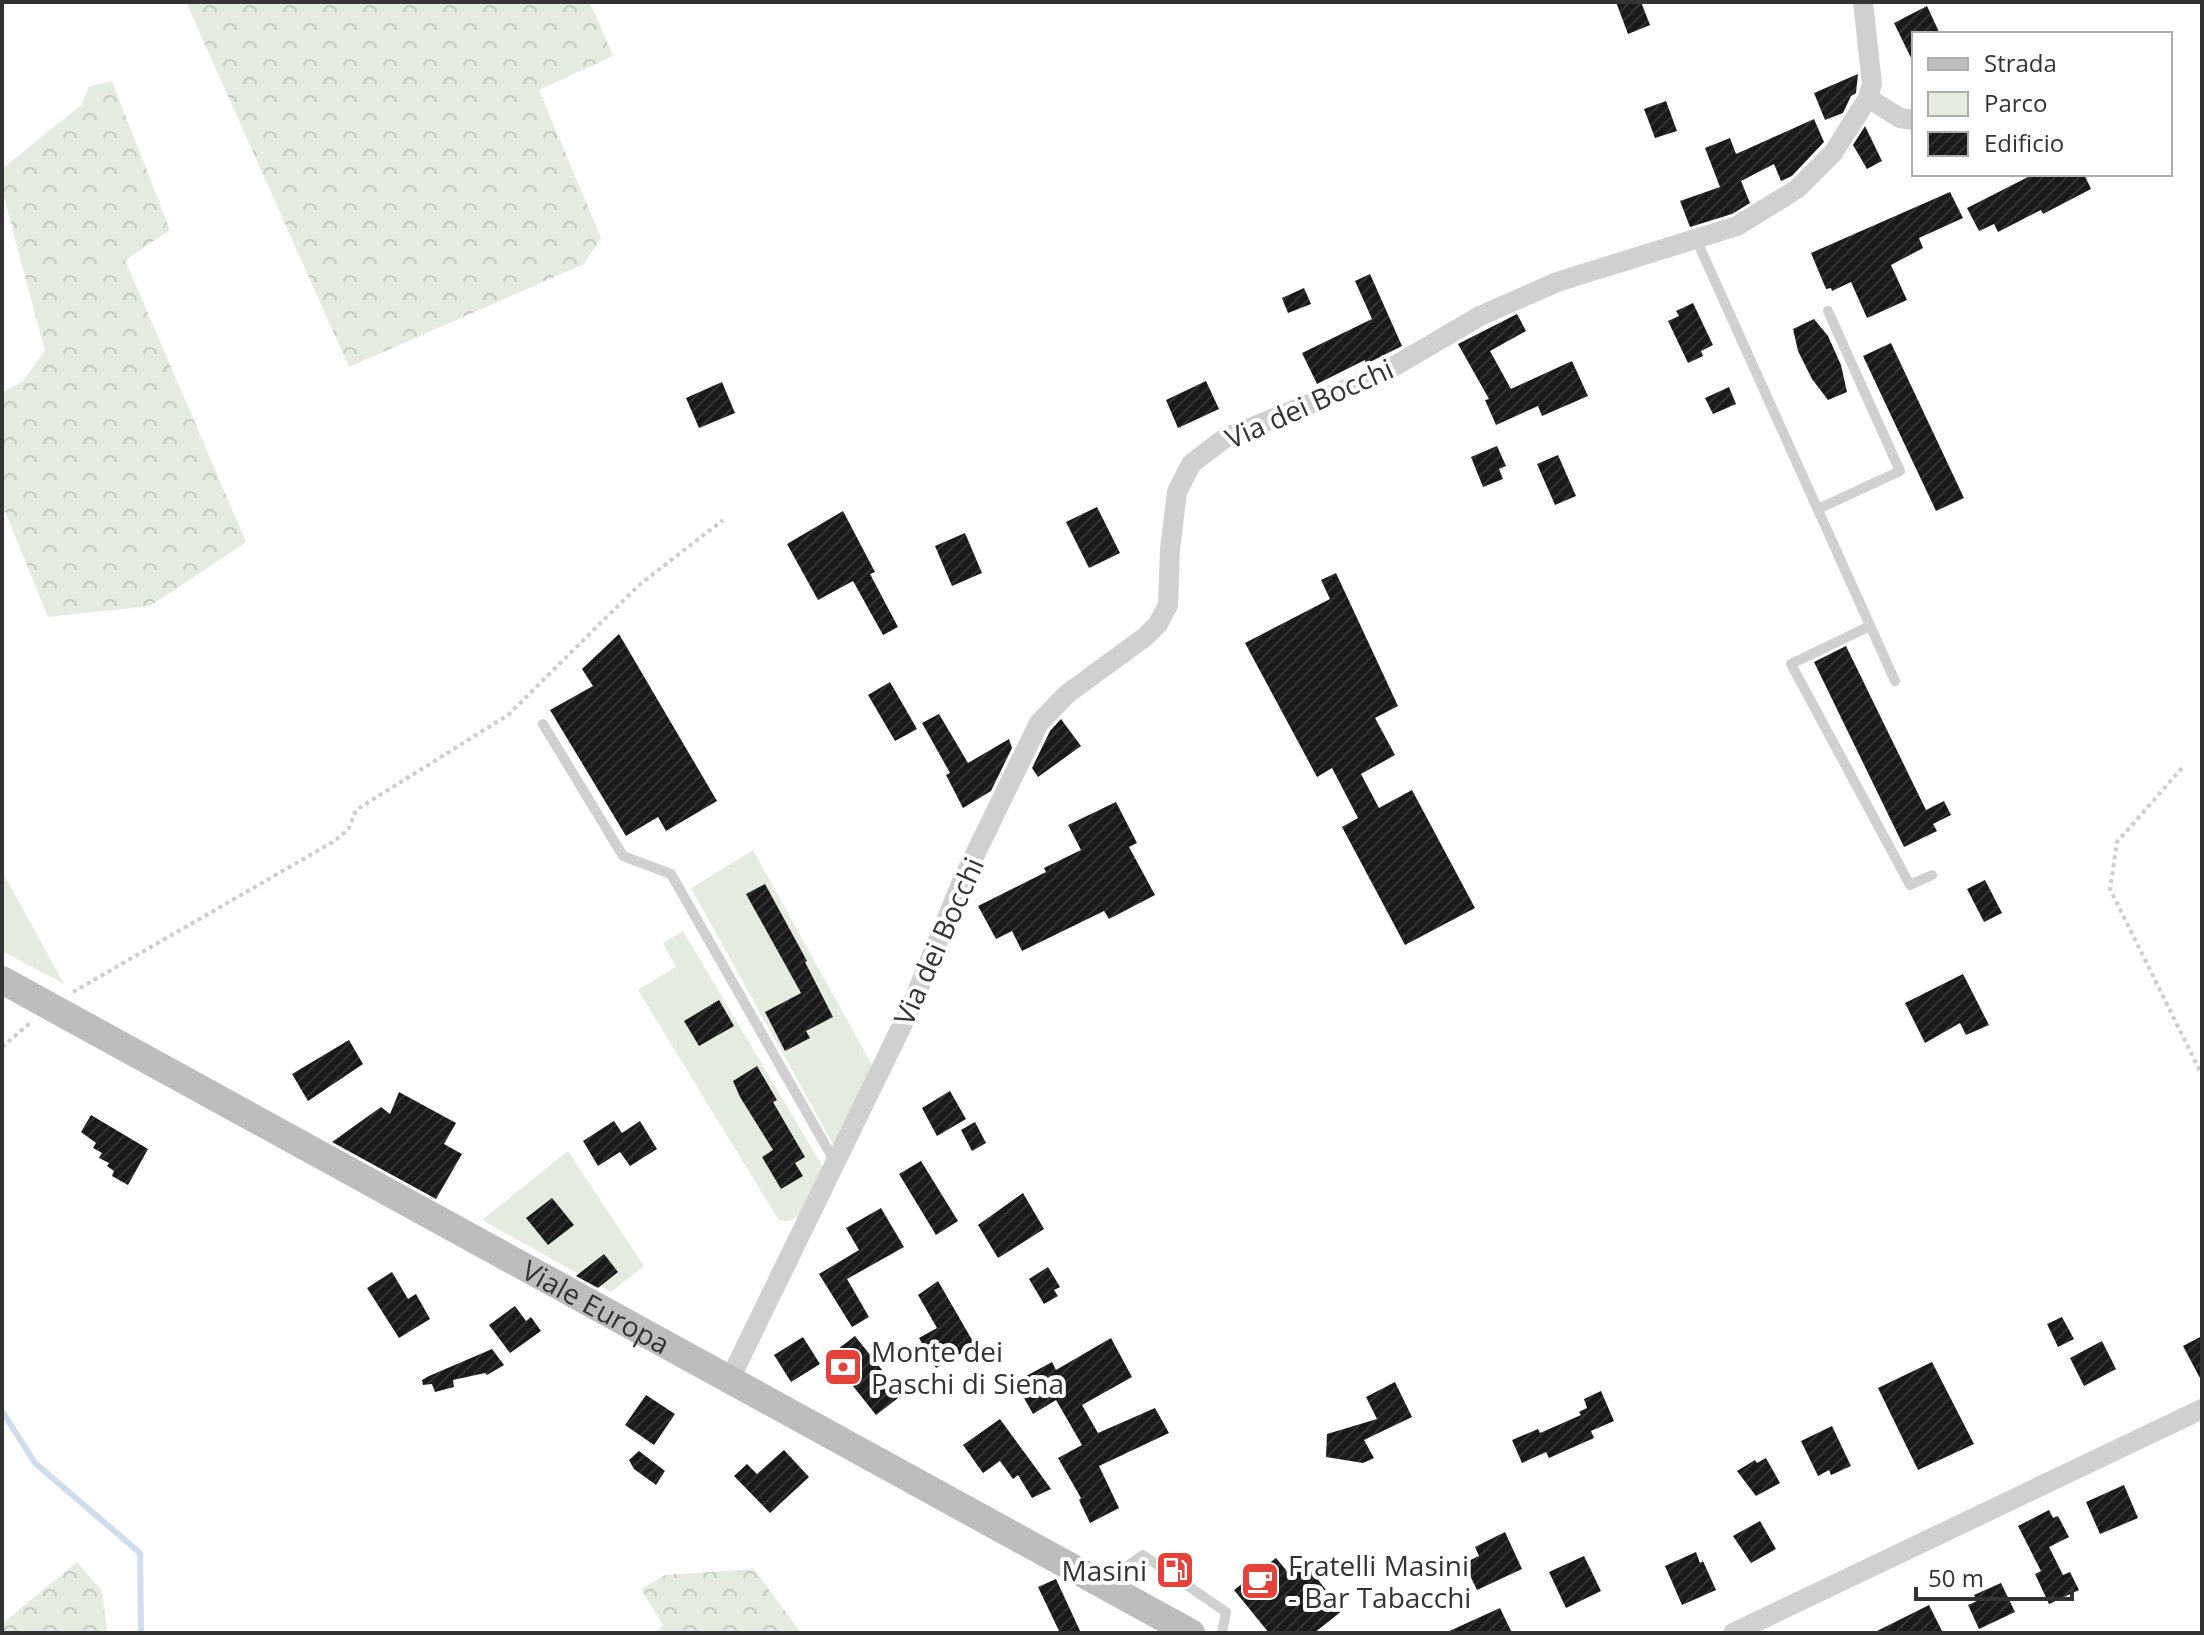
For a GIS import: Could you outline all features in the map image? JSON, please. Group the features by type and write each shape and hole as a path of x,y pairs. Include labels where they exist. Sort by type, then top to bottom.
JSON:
{"main road":[{"name":"Viale Europa","path":"2,980 1191,1633"}],"street":[{"path":"1863,2 1872,84 1868,98 1900,118 1912,120"},
{"name":"Via dei Bocchi","path":"730,1379 911,1007 963,879 1039,723 1067,694 1145,637 1158,624 1168,605 1170,549 1177,492 1191,464 1225,438 1376,377 1480,316 1544,288 1737,226 1797,189 1833,153 1868,98"},
{"path":"1733,1633 2202,1409"}],"lane":[{"path":"1696,239 1895,681"},
{"path":"1818,509 1900,471 1828,311"},
{"path":"1870,626 1791,664 1910,885 1932,875"},
{"path":"543,724 623,856 671,874 835,1162"},
{"path":"1101,1584 1143,1555 1226,1612 1222,1633"}],"path":[{"path":"2,1047 49,1006 333,842 348,830 356,810 508,715 639,585 723,520"},
{"path":"2182,768 2117,842 2110,889 2202,1075"}],"green space":[{"path":"186,2 590,2 613,56 539,90 601,238 584,264 349,367"},
{"path":"112,81 170,230 125,260 246,542 150,606 48,617 2,504 2,393 23,381 45,351 2,190 2,169 81,105 89,87"},
{"path":"753,850 872,1065 834,1146 691,888"},
{"path":"2,871 64,984 2,951"},
{"path":"683,931 823,1167 807,1205 795,1219 778,1219 638,990 676,967 663,943"},
{"path":"568,1151 644,1266 611,1292 482,1220"},
{"path":"77,1562 102,1591 107,1633 2,1633 2,1624"},
{"path":"754,1569 801,1633 655,1633 663,1625 641,1589 665,1575"}],"building":[{"path":"1616,2 1641,2 1650,25 1628,34"},
{"path":"1927,6 1939,32 1912,32 1912,60 1894,23"},
{"path":"1858,74 1856,93 1851,96 1843,113 1825,120 1814,93"},
{"path":"1666,101 1677,131 1655,138 1644,109"},
{"path":"1814,119 1824,142 1792,176 1781,181 1774,164 1741,181 1750,203 1732,214 1690,227 1680,201 1720,187 1705,148 1730,138 1736,154"},
{"path":"1865,126 1882,161 1867,169 1853,145"},
{"path":"2030,176 2085,176 2091,189 2043,214 2041,210 1998,232 1994,224 1979,231 1967,208"},
{"path":"1950,192 1963,218 1919,238 1923,248 1891,265 1907,300 1867,318 1851,282 1832,291 1831,288 1826,289 1811,253"},
{"path":"1370,274 1402,346 1317,384 1302,353 1372,319 1355,281"},
{"path":"1304,288 1311,304 1288,313 1282,298"},
{"path":"1693,303 1713,345 1701,351 1703,356 1688,363 1668,321 1679,316 1676,311"},
{"path":"1517,314 1526,331 1490,351 1511,389 1572,361 1588,396 1542,416 1538,406 1496,425 1485,400 1489,399 1458,344"},
{"path":"1814,319 1828,336 1841,365 1847,392 1828,400 1812,379 1798,351 1793,329"},
{"path":"1891,343 1964,498 1936,511 1863,356"},
{"path":"1206,381 1219,409 1178,428 1166,400"},
{"path":"722,382 735,413 699,428 686,398"},
{"path":"1729,387 1736,404 1713,414 1705,398"},
{"path":"1497,446 1506,466 1499,469 1503,479 1483,487 1471,457"},
{"path":"1558,455 1576,496 1555,505 1537,464"},
{"path":"1097,507 1120,553 1089,568 1066,522"},
{"path":"843,511 875,572 870,574 898,627 883,635 853,581 818,600 787,544"},
{"path":"965,533 982,573 952,586 935,546"},
{"path":"1336,573 1398,706 1375,718 1395,755 1361,774 1379,808 1412,790 1475,908 1405,945 1342,827 1358,818 1332,768 1317,777 1245,643 1330,599 1321,580"},
{"path":"619,634 717,801 666,831 658,817 626,836 550,710 593,686 582,669"},
{"path":"1846,646 1926,810 1944,801 1951,815 1933,824 1937,831 1904,847 1814,662"},
{"path":"890,682 917,729 895,741 868,695"},
{"path":"939,714 968,763 1009,739 1012,748 991,791 963,808 946,775 950,773 922,723"},
{"path":"1061,719 1081,746 1038,777 1032,768 1050,731"},
{"path":"1116,802 1137,843 1129,847 1155,895 1109,919 1104,911 1022,951 1012,931 996,939 978,906 1046,872 1044,868 1081,850 1068,825"},
{"path":"1985,880 2002,913 1984,922 1967,889"},
{"path":"765,884 833,1017 806,1031 810,1038 785,1051 765,1012 801,993 746,894"},
{"path":"1963,974 1989,1025 1966,1035 1960,1023 1925,1043 1905,1003"},
{"path":"719,1000 734,1026 699,1046 684,1021"},
{"path":"349,1040 363,1064 308,1101 292,1074"},
{"path":"757,1066 777,1100 773,1102 805,1157 795,1163 803,1176 781,1189 762,1157 773,1150 733,1081"},
{"path":"950,1091 966,1119 937,1136 922,1108"},
{"path":"399,1092 456,1123 444,1144 462,1154 436,1199 332,1142 381,1107 390,1114"},
{"path":"91,1115 148,1149 128,1185 112,1176 114,1171 107,1166 109,1163 99,1158 102,1153 93,1148 96,1143 81,1132"},
{"path":"614,1121 622,1133 640,1121 657,1149 630,1166 620,1152 598,1166 583,1141"},
{"path":"975,1122 986,1143 972,1151 961,1130"},
{"path":"921,1161 958,1221 936,1235 899,1174"},
{"path":"1023,1193 1044,1229 998,1258 978,1225"},
{"path":"552,1198 574,1225 548,1245 526,1218"},
{"path":"881,1208 904,1247 847,1279 869,1317 852,1327 819,1274 859,1250 846,1228"},
{"path":"604,1254 618,1272 598,1288 576,1276"},
{"path":"1048,1267 1060,1287 1054,1290 1058,1296 1044,1304 1029,1279"},
{"path":"392,1272 408,1299 416,1294 430,1319 399,1338 367,1288"},
{"path":"938,1281 975,1345 936,1368 919,1338 937,1328 918,1295"},
{"path":"515,1306 526,1321 531,1317 541,1331 510,1353 489,1325"},
{"path":"2062,1317 2074,1339 2058,1347 2047,1324"},
{"path":"855,1336 902,1395 876,1415 829,1356"},
{"path":"2202,1336 2202,1382 2183,1346"},
{"path":"803,1337 820,1364 791,1382 774,1355"},
{"path":"1111,1338 1132,1377 1082,1405 1098,1433 1155,1408 1169,1433 1099,1466 1119,1508 1090,1523 1079,1500 1081,1498 1058,1458 1082,1445 1056,1400 1033,1414 1015,1382 1052,1362 1056,1370"},
{"path":"2102,1341 2116,1369 2084,1386 2070,1358"},
{"path":"492,1349 504,1365 487,1375 453,1380 454,1387 435,1392 432,1384 423,1385 422,1380 429,1376"},
{"path":"1932,1362 1974,1444 1918,1470 1878,1388"},
{"path":"1395,1382 1412,1417 1364,1440 1374,1458 1363,1463 1326,1457 1327,1434 1377,1419 1366,1397"},
{"path":"1601,1391 1614,1421 1591,1431 1594,1438 1549,1458 1546,1452 1522,1463 1512,1440 1538,1429 1540,1433 1581,1415 1579,1412 1587,1408 1584,1399"},
{"path":"646,1395 675,1414 654,1445 625,1425"},
{"path":"1000,1419 1051,1489 1032,1498 1018,1475 1013,1479 1000,1461 983,1473 963,1445"},
{"path":"1832,1426 1851,1466 1831,1475 1829,1470 1818,1476 1801,1441"},
{"path":"784,1450 809,1477 770,1513 734,1476 747,1464 757,1474"},
{"path":"639,1451 665,1471 656,1485 634,1469 629,1460"},
{"path":"1766,1458 1780,1483 1756,1496 1737,1471 1755,1460 1757,1463"},
{"path":"2124,1485 2138,1518 2100,1534 2086,1502"},
{"path":"2049,1510 2053,1518 2058,1516 2069,1537 2049,1547 2063,1575 2070,1572 2079,1590 2049,1604 2035,1574 2041,1571 2018,1526"},
{"path":"1760,1521 1776,1549 1751,1563 1733,1536"},
{"path":"1505,1532 1522,1569 1477,1590 1464,1563 1479,1556 1475,1547"},
{"path":"1696,1552 1716,1590 1682,1605 1665,1566"},
{"path":"1584,1556 1601,1591 1566,1608 1549,1572"},
{"path":"1276,1558 1291,1576 1306,1564 1342,1611 1314,1633 1269,1633 1234,1590"},
{"path":"1056,1579 1081,1633 1060,1633 1038,1587"},
{"path":"2001,1583 2015,1612 1979,1629 1968,1605 1977,1601 1974,1595"},
{"path":"1929,1605 1943,1633 1873,1633"},
{"path":"1500,1608 1512,1633 1445,1633"}],"waterway":[{"path":"2,1411 35,1463 140,1553 141,1633"}],"place":[{"name":"Monte dei Paschi di Siena","path":"843,1367"},
{"name":"Masini","path":"1175,1570"},
{"name":"Fratelli Masini - Bar Tabacchi","path":"1260,1581"}]}
